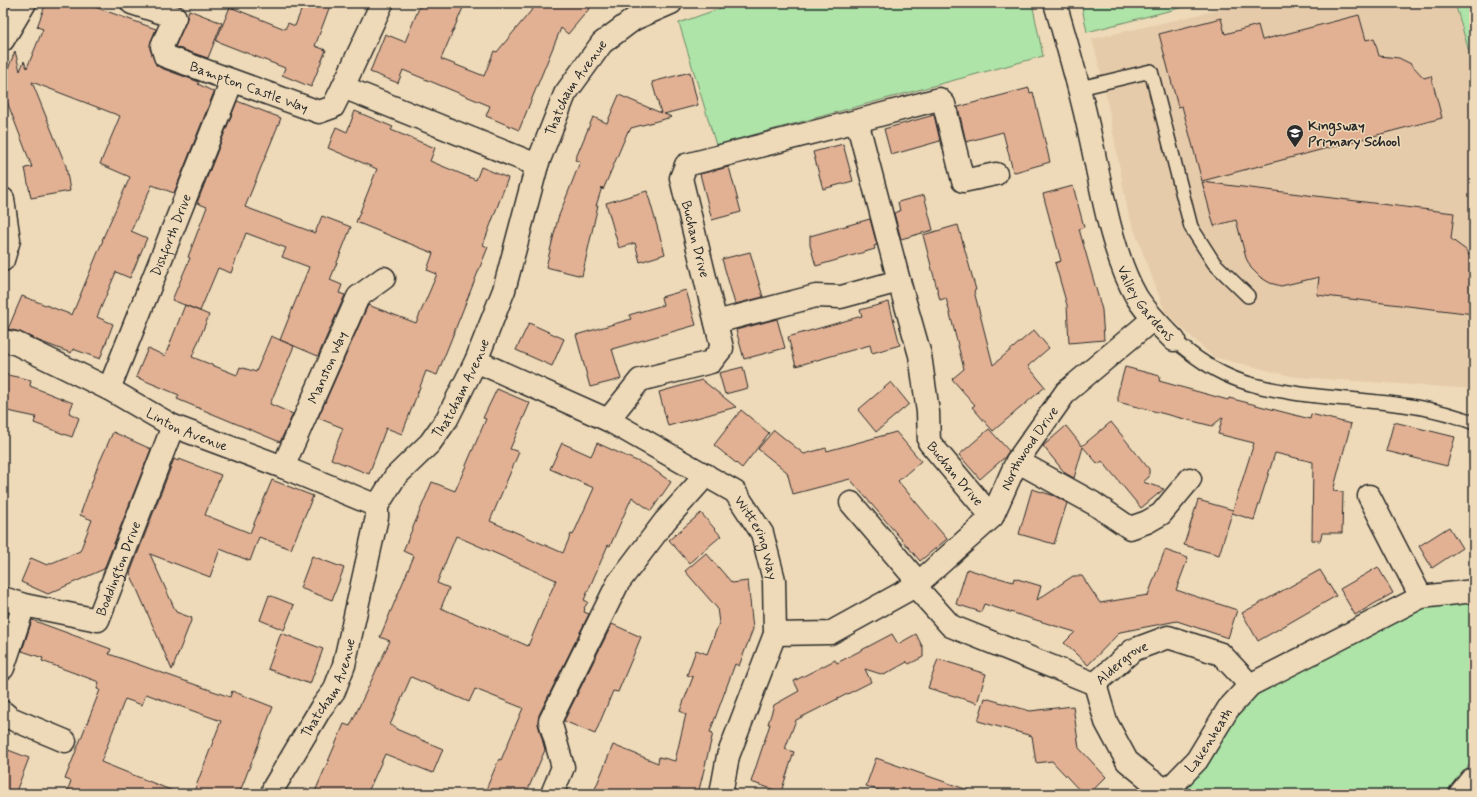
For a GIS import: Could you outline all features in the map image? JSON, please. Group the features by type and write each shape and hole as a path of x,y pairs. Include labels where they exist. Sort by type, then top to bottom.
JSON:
{"street":[{"path":"3,40 25,3"},
{"name":"Bampton Castle Way","path":"132,3 177,10 162,46 165,56 319,112 334,107 382,3"},
{"name":"Thatcham Avenue","path":"272,794 274,787 321,708 334,691 341,672 377,517 377,506 395,477 430,443 443,425 476,361 504,290 537,165 565,94 602,43 634,18 671,3"},
{"name":"Valley Gardens","path":"1055,3 1080,88 1109,223 1123,268 1136,296 1153,319 1174,340"},
{"name":"Dishforth Drive","path":"109,389 232,81"},
{"path":"343,87 537,165"},
{"name":"Buchan Drive","path":"608,420 640,380 711,362 722,348 681,178 686,165 939,99 944,104 964,181 996,174"},
{"name":"Buchan Drive","path":"857,121 920,355 928,412 929,442 992,517"},
{"path":"3,199 9,240 3,260"},
{"name":"Manston Way","path":"283,467 358,297 384,278"},
{"path":"716,322 816,296 841,298 899,281"},
{"name":"Northwood Drive","path":"917,584 992,517 1017,461 1066,392 1153,319"},
{"name":"Linton Avenue","path":"3,341 15,343 109,389 173,426 283,467 377,506"},
{"name":"Wittering Way","path":"476,361 608,420 735,492 762,533 774,580 775,634 728,756 721,794"},
{"name":"Boddington Drive","path":"3,598 24,606 98,620 173,426"},
{"path":"1017,461 1093,503 1130,528 1147,522 1161,514 1190,479"},
{"path":"552,794 563,767 550,721 618,583 665,521 706,475"},
{"path":"1369,496 1421,597"},
{"name":"Aldergrove","path":"851,503 951,626 1095,684 1133,650 1168,637 1221,654 1250,685"},
{"path":"775,634 830,633 917,584"},
{"path":"1250,685 1421,597 1474,592"},
{"path":"3,668 24,606"},
{"path":"1095,684 1106,722 1127,761 1167,792"},
{"name":"Lakenheath","path":"1167,792 1197,760 1228,710 1250,685"},
{"path":"3,712 10,718 65,741"}],"lane":[{"path":"1080,88 1151,72 1191,227 1214,263 1248,296"},
{"name":"Valley Gardens","path":"1174,340 1207,365 1248,383 1269,389 1306,395 1432,410 1462,418 1474,423"}],"shaded area":[{"name":"Kingsway Primary School","path":"1249,3 1474,3 1474,389 1295,377 1213,357 1165,312 1128,213 1104,84 1092,39"}],"green space":[{"path":"735,3 1032,3 1043,56 716,145 679,23"},
{"path":"1081,3 1199,3 1087,32"},
{"path":"1455,3 1474,3 1474,69"},
{"path":"1474,578 1474,759 1446,794 1167,794 1250,685"}],"building":[{"path":"46,3 84,3 156,29 151,41 150,49 156,65 199,82 198,84 214,92 174,193 152,185 131,231 147,238 130,278 116,272 97,317 113,324 100,359 73,349 71,353 20,332 8,329 22,296 72,315 102,240 130,177 100,164 120,116 32,82 66,166 70,191 31,198 25,168 32,167 3,91 3,82 15,51 20,71 24,61 27,68 43,29 37,27"},
{"path":"304,3 331,3 315,46 326,50 311,87 282,75 285,68 216,41 230,7 285,29 288,23 295,26"},
{"path":"421,3 465,3 441,59 484,76 494,51 497,52 535,6 531,3 594,3 568,34 561,28 519,130 486,116 490,106 403,70 398,83 370,72 385,34 405,42"},
{"path":"189,10 222,23 208,58 175,47 186,22"},
{"path":"1359,15 1366,40 1374,38 1379,56 1399,58 1411,64 1424,78 1431,76 1442,118 1202,181 1182,106 1178,107 1159,34 1221,18 1225,34 1258,25 1262,40"},
{"path":"690,72 698,105 664,114 672,117 631,128 629,132 628,131 603,190 602,187 596,206 598,205 582,276 546,267 558,218 580,162 575,160 593,117 607,123 619,95 661,113 652,82"},
{"path":"1029,88 1030,93 1033,92 1050,162 1015,172 1013,171 1003,132 966,142 958,107"},
{"path":"237,101 281,118 245,207 315,233 322,216 351,227 330,280 342,285 339,293 345,295 318,356 280,340 309,267 282,257 286,248 246,233 231,273 218,268 200,311 172,300 190,258 188,257 207,207 197,203"},
{"path":"355,111 393,127 391,130 435,148 430,161 476,180 481,167 508,178 483,245 488,247 437,375 426,371 402,434 386,428 369,474 331,459 343,428 318,418 368,305 416,323 437,274 427,270 433,253 356,222 377,169 328,148 336,127 347,132"},
{"path":"934,115 940,141 891,155 884,129"},
{"path":"843,144 853,181 823,189 813,152"},
{"path":"729,167 741,212 712,220 700,174"},
{"path":"1202,182 1454,213 1451,239 1466,250 1474,264 1474,314 1317,295 1319,277 1281,286 1270,283 1260,277 1251,268 1246,258 1236,220 1214,226"},
{"path":"1073,186 1084,227 1079,229 1102,310 1104,340 1069,343 1067,305 1055,263 1061,261 1043,194"},
{"path":"647,191 665,254 640,262 635,243 619,248 606,203"},
{"path":"924,195 933,230 901,239 894,213 900,211 898,202"},
{"path":"870,219 877,245 874,246 875,249 816,266 810,245 810,236"},
{"path":"958,225 976,290 974,291 993,365 1034,330 1049,348 1028,366 1045,387 993,431 972,407 975,405 952,379 964,369 946,298 940,300 923,235"},
{"path":"750,252 763,297 735,304 722,259"},
{"path":"686,290 696,325 612,349 621,379 590,387 576,335 631,319 629,315 663,305 661,297"},
{"path":"889,302 900,345 872,353 870,345 796,366 788,337 862,316 860,310"},
{"path":"185,305 209,315 192,357 237,375 240,367 256,372 271,336 294,346 270,404 293,414 280,442 177,399 179,395 136,377 148,348 165,356"},
{"path":"777,319 785,348 744,359 736,330"},
{"path":"529,323 564,339 552,366 516,350"},
{"path":"743,367 748,388 725,394 719,373"},
{"path":"1125,367 1160,376 1159,381 1228,400 1229,398 1310,419 1311,414 1351,424 1333,491 1343,492 1342,533 1322,533 1320,541 1312,540 1313,462 1275,453 1254,520 1232,513 1254,443 1218,434 1223,417 1212,426 1118,402 1118,392"},
{"path":"3,374 31,380 30,386 73,403 69,413 79,418 72,437 34,423 36,417 3,410"},
{"path":"702,380 736,407 668,426 659,392"},
{"path":"891,382 909,404 876,432 858,410"},
{"path":"497,389 530,403 510,449 519,452 490,521 563,553 571,534 573,535 594,488 550,469 562,443 591,456 597,443 650,467 671,482 651,511 632,497 610,546 608,545 584,600 588,602 584,608 584,612 589,614 539,715 538,724 545,750 526,794 484,794 499,759 501,760 523,708 475,689 469,702 411,677 390,725 443,749 433,773 385,754 367,794 314,794 344,724 350,726 390,641 380,637 414,556 403,551 432,482 455,491 486,419 483,418","holes":["456,536 556,580 528,646 441,608 449,588 437,583"]},
{"path":"741,410 769,433 742,468 714,445"},
{"path":"1111,422 1149,469 1149,477 1143,482 1164,489 1141,508 1102,461 1098,464 1083,447 1074,478 1065,473 1043,446 1066,426 1082,446"},
{"path":"1394,422 1455,437 1447,466 1386,451"},
{"path":"989,429 1009,451 1005,457 980,479 959,455"},
{"path":"774,430 804,454 826,448 827,451 896,432 921,461 898,481 947,539 920,561 850,479 793,494 787,472 758,449"},
{"path":"113,432 151,449 104,569 48,594 21,582 31,558 47,565 80,551 92,520 80,515 97,468"},
{"path":"174,459 178,461 179,459 221,475 205,515 250,533 272,480 313,496 291,549 259,537 250,561 220,549 210,577 150,554 176,612 192,618 172,670 130,573"},
{"path":"1032,489 1055,496 1067,503 1054,544 1019,534"},
{"path":"1198,500 1233,510 1219,555 1184,545"},
{"path":"701,513 721,536 689,563 669,540"},
{"path":"1449,527 1462,548 1432,568 1419,546"},
{"path":"1165,550 1188,558 1176,590 1237,610 1228,638 1177,621 1120,632 1088,665 1064,643 1075,632 984,604 981,612 956,604 967,569 1013,582 1014,578 1041,586 1037,600 1073,576 1082,576 1100,603 1148,595"},
{"path":"706,553 732,583 748,581 753,629 739,666 735,664 710,732 713,733 698,794 593,794 613,745 658,763 659,757 675,761 686,714 680,711 693,677 687,675 696,650 707,654 719,623 717,608 685,571"},
{"path":"312,556 344,568 332,600 300,588"},
{"path":"1378,567 1393,593 1355,615 1340,589"},
{"path":"1320,570 1336,596 1258,641 1242,613"},
{"path":"269,595 294,605 284,630 260,620"},
{"path":"32,620 111,649 109,654 230,697 232,691 273,707 239,794 193,794 221,721 146,694 142,705 125,699 101,762 178,794 66,794 71,781 65,779 100,690 97,689 99,682 42,661 43,658 22,651"},
{"path":"612,624 641,637 618,692 613,691 595,734 564,721"},
{"path":"281,633 323,649 310,684 268,669"},
{"path":"892,634 898,644 916,634 923,648 923,657 909,664 907,662 884,675 865,669 871,682 796,720 785,749 794,752 781,792 751,782 770,724 768,724 774,705 799,691 794,681 835,660 837,663"},
{"path":"938,659 986,674 977,703 928,688"},
{"path":"985,698 1030,711 1073,706 1079,748 1106,777 1089,794 1083,794 1052,761 1036,763 1032,736 978,721"},
{"path":"3,748 29,758 15,794 3,794"},
{"path":"876,758 968,790 967,794 890,794 866,786"}],"place":[{"name":"Kingsway Primary School","path":"1295,148"}]}
